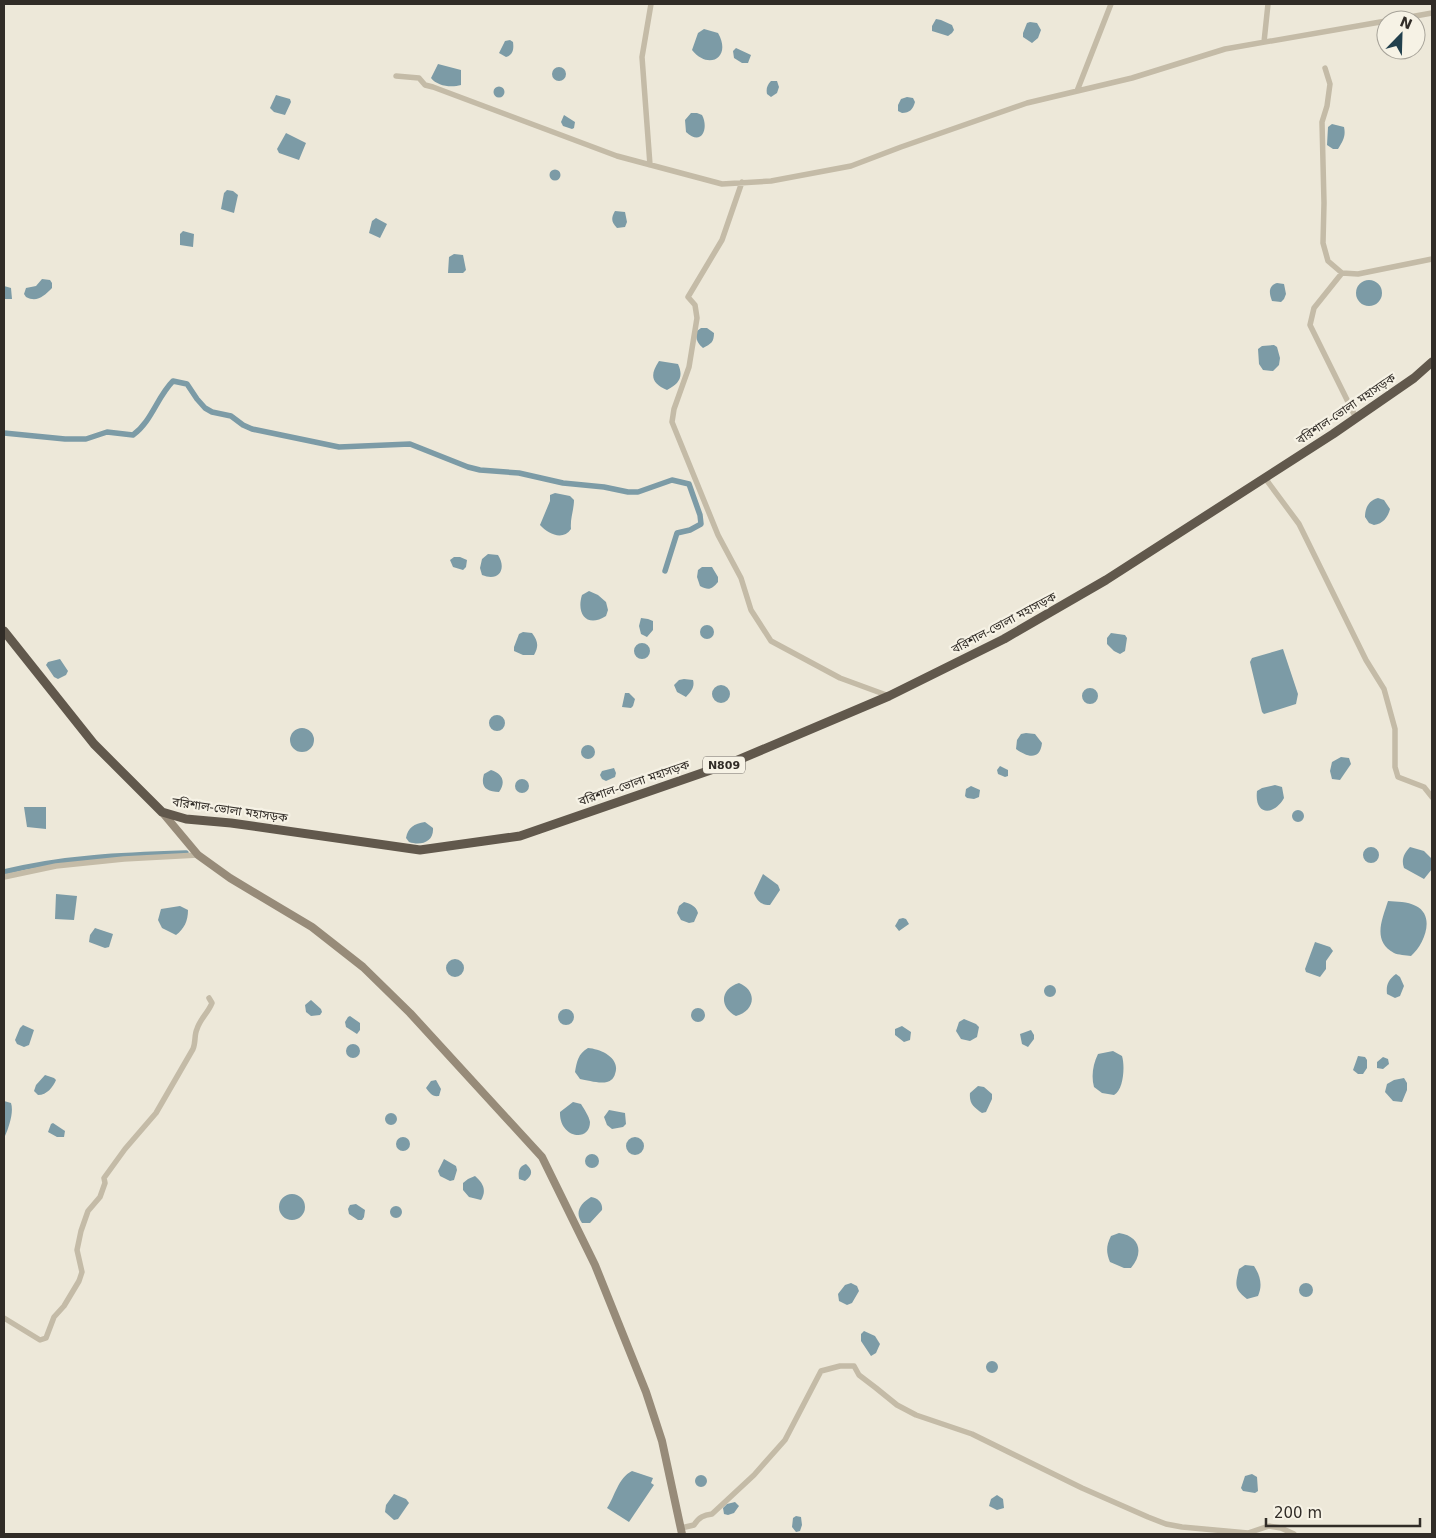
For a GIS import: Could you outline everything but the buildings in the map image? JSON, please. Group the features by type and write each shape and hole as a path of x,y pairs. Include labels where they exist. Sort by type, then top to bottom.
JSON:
{"highway":[{"name":"বরিশাল-ভোলা মহাসড়ক","path":"5,635 94,744 162,812 186,819 231,823 420,850 520,836 731,763 889,696 1004,640 1106,580 1265,478 1414,378 1432,362"}],"main road":[{"path":"162,812 198,855 230,878 312,927 363,967 410,1013 542,1157 595,1265 646,1392 662,1441 681,1531"}],"street":[{"path":"650,165 642,57 651,4"},
{"path":"1077,91 1111,4"},
{"path":"1264,42 1268,4"},
{"path":"396,76 419,78 425,85 616,156 722,184 771,181 851,166 1027,103 1132,78 1225,49 1376,23"},
{"path":"1325,68 1330,84 1327,106 1322,122 1323,243 1328,262 1342,273 1358,274 1432,259"},
{"path":"742,182 722,240 688,297 695,305 697,318 689,367 674,409 672,422 718,535 741,578 751,610 772,641 840,678 889,696"},
{"path":"1342,273 1314,308 1310,325 1356,418"},
{"path":"1265,478 1299,524 1366,660 1384,689 1395,730 1395,767 1398,777 1424,787 1432,797"},
{"path":"4,878 56,866 198,855"},
{"path":"4,1318 40,1340 46,1338 54,1317 64,1306 79,1281 82,1272 78,1250 82,1226 88,1211 100,1198 105,1183 104,1178 125,1148 156,1113 193,1049 196,1043 196,1031 212,1003 210,998"},
{"path":"681,1531 694,1525 704,1515 712,1514 754,1475 785,1440 821,1371 840,1366 854,1366 859,1375 897,1405 916,1415 972,1434 1082,1488 1157,1521 1182,1527 1248,1533 1269,1526 1281,1528 1294,1534"}],"water":[{"path":"936,19 952,25 954,30 952,33 948,36 932,31 932,26"},
{"path":"1027,23 1037,23 1041,30 1038,38 1032,43 1023,37"},
{"path":"704,29 718,33 722,41 720,54 717,58 711,60 705,60 692,50 698,33"},
{"path":"510,40 513,42 513,49 512,53 506,57 499,53 505,41"},
{"path":"736,48 751,55 748,63 742,63 734,58 733,51"},
{"path":"438,64 461,70 461,85 444,86 434,81 431,78"},
{"path":"556,67 562,67 566,74 562,81 556,81 552,77 552,71"},
{"path":"771,81 777,81 779,87 777,93 771,97 767,94 767,90"},
{"path":"499,86 505,92 499,98 493,92"},
{"path":"276,95 290,99 291,102 285,115 274,112 270,108"},
{"path":"913,98 915,102 911,110 902,113 898,111 898,105 901,99"},
{"path":"691,113 702,115 704,120 704,130 700,137 696,138 686,132 685,120"},
{"path":"564,115 575,122 574,128 563,126 561,122"},
{"path":"1332,124 1344,127 1344,138 1338,149 1333,149 1327,145 1328,127"},
{"path":"286,133 306,143 299,160 279,153 277,149"},
{"path":"553,170 557,170 560,175 559,179 553,180 550,177 550,173"},
{"path":"227,190 233,191 238,195 234,213 221,209 224,193"},
{"path":"615,211 625,212 627,222 625,227 617,228 614,224 612,218"},
{"path":"376,218 387,224 380,238 369,233 372,221"},
{"path":"183,231 194,234 193,247 180,245 180,234"},
{"path":"454,254 463,255 466,270 463,273 448,273 449,257"},
{"path":"42,279 50,280 52,288 37,299 26,297 24,294 26,288 36,286"},
{"path":"1369,280 1378,284 1382,293 1378,302 1369,306 1360,302 1356,293 1360,284"},
{"path":"1277,283 1284,284 1286,294 1281,302 1272,301 1270,295 1272,286"},
{"path":"4,286 11,288 12,299 4,299"},
{"path":"701,328 707,328 714,333 711,342 703,348 696,338 697,331"},
{"path":"1274,345 1277,347 1280,358 1279,365 1273,371 1263,370 1259,364 1258,349 1262,346"},
{"path":"659,361 678,364 680,369 679,380 667,390 655,382 653,375"},
{"path":"555,493 570,496 574,500 571,529 564,535 551,533 540,525 550,501 550,495"},
{"path":"1378,498 1384,500 1390,509 1385,520 1374,525 1369,523 1365,514 1370,503"},
{"path":"488,554 498,555 501,560 500,573 493,577 482,575 480,568 482,559"},
{"path":"454,557 467,560 466,567 463,570 453,567 450,560"},
{"path":"702,567 712,567 718,577 718,582 710,588 700,586 697,577 698,570"},
{"path":"589,591 598,595 606,602 608,610 606,616 588,620 582,613 582,595"},
{"path":"641,618 653,621 653,630 647,637 641,634 639,626"},
{"path":"704,625 710,625 714,632 710,639 704,639 700,635 700,629"},
{"path":"523,632 532,633 536,639 537,649 534,655 523,655 514,651 519,634"},
{"path":"1111,633 1125,635 1127,638 1125,651 1120,654 1107,644 1107,638"},
{"path":"639,643 645,643 650,648 648,657 639,659 634,654 634,648"},
{"path":"1283,649 1298,694 1296,704 1264,714 1250,662 1252,658"},
{"path":"60,659 68,671 66,675 58,679 54,677 46,665 48,662"},
{"path":"679,680 693,680 692,689 686,697 677,692 674,685"},
{"path":"721,685 727,688 730,694 727,700 721,703 715,700 712,694 715,688"},
{"path":"1090,688 1098,696 1090,704 1082,696"},
{"path":"625,693 629,693 635,699 631,708 622,707"},
{"path":"497,715 503,717 505,723 503,729 497,731 491,729 489,723 491,717"},
{"path":"302,728 307,729 313,735 313,745 307,751 302,752 297,751 291,745 290,740 291,735 297,729"},
{"path":"1021,734 1035,734 1042,743 1039,753 1036,755 1024,754 1016,749 1017,740"},
{"path":"585,745 591,745 595,752 591,759 585,759 581,755 581,749"},
{"path":"1341,757 1349,758 1351,764 1340,780 1332,779 1330,771 1332,762"},
{"path":"1000,766 1008,770 1008,776 1005,777 998,774 997,770"},
{"path":"614,768 615,777 606,781 602,779 600,775 602,771"},
{"path":"491,770 501,776 503,782 499,792 488,790 484,786 484,774"},
{"path":"519,779 525,779 529,786 525,793 519,793 515,789 515,783"},
{"path":"1275,785 1282,787 1284,798 1275,808 1266,811 1259,805 1257,791"},
{"path":"971,786 980,790 979,797 974,799 965,796 966,789"},
{"path":"24,807 46,807 46,829 27,827"},
{"path":"1300,810 1303,811 1303,821 1296,822 1293,821 1292,814 1293,811"},
{"path":"425,822 433,828 433,833 429,840 422,843 409,842 406,838 410,829 415,825"},
{"path":"1368,847 1374,847 1379,852 1377,861 1368,863 1363,858 1363,852"},
{"path":"1410,847 1424,851 1431,858 1432,869 1424,879 1404,868 1404,857"},
{"path":"763,874 778,885 780,890 770,905 760,902 754,893"},
{"path":"56,894 77,896 74,920 55,919"},
{"path":"1388,901 1413,904 1425,916 1427,923 1424,938 1411,956 1394,953 1383,942 1380,930"},
{"path":"684,902 693,906 698,913 694,922 689,923 681,920 677,913 679,906"},
{"path":"180,906 188,910 188,914 185,924 176,935 162,928 158,920 161,909"},
{"path":"903,918 909,924 899,931 895,926 899,919"},
{"path":"95,928 113,934 109,947 105,948 89,942 90,935"},
{"path":"1315,942 1330,947 1333,951 1326,961 1326,969 1320,977 1306,972 1305,969"},
{"path":"455,959 461,962 464,968 461,974 455,977 449,974 446,968 449,962"},
{"path":"1396,974 1400,977 1404,986 1400,996 1395,998 1387,994 1387,988 1389,981"},
{"path":"739,983 749,991 752,1001 747,1010 736,1016 727,1008 724,998 728,989"},
{"path":"1048,985 1052,985 1056,991 1052,997 1048,997 1044,993 1044,989"},
{"path":"311,1000 321,1009 320,1015 311,1016 306,1012 305,1005"},
{"path":"698,1008 703,1010 705,1015 703,1020 698,1022 693,1020 691,1015 693,1010"},
{"path":"566,1009 574,1017 566,1025 558,1017"},
{"path":"350,1016 360,1023 360,1030 357,1034 346,1027 345,1022"},
{"path":"964,1019 979,1027 977,1037 970,1041 961,1039 956,1031 959,1022"},
{"path":"23,1025 34,1030 29,1045 24,1047 17,1044 15,1040"},
{"path":"902,1026 911,1032 910,1040 904,1042 895,1035 895,1029"},
{"path":"1031,1030 1034,1039 1028,1047 1022,1044 1020,1034"},
{"path":"353,1044 358,1046 360,1051 358,1056 353,1058 348,1056 346,1051 348,1046"},
{"path":"588,1048 604,1052 613,1059 616,1068 615,1075 611,1080 600,1083 580,1079 575,1072 576,1064 580,1055"},
{"path":"1113,1051 1122,1056 1123,1065 1122,1083 1114,1095 1102,1093 1094,1087 1093,1079 1094,1066 1098,1054"},
{"path":"1358,1056 1365,1057 1367,1060 1367,1068 1363,1074 1358,1074 1353,1070"},
{"path":"1383,1057 1388,1059 1389,1064 1383,1069 1377,1068 1377,1062"},
{"path":"45,1075 56,1080 49,1090 44,1094 38,1095 34,1091 36,1085"},
{"path":"1404,1078 1407,1083 1407,1090 1402,1102 1393,1101 1385,1092 1387,1084"},
{"path":"436,1080 441,1089 439,1096 433,1095 426,1088 431,1081"},
{"path":"978,1086 984,1087 992,1094 992,1099 986,1112 982,1113 974,1107 970,1100 970,1093"},
{"path":"4,1101 11,1103 12,1111 5,1136 4,1136"},
{"path":"573,1102 581,1104 590,1122 589,1129 580,1135 569,1132 561,1121 560,1112"},
{"path":"609,1110 625,1113 626,1124 623,1127 612,1129 607,1125 604,1117"},
{"path":"393,1113 396,1114 396,1124 389,1125 386,1124 385,1117 386,1114"},
{"path":"53,1123 65,1131 64,1137 57,1137 48,1132"},
{"path":"400,1137 406,1137 410,1144 406,1151 400,1151 396,1147 396,1141"},
{"path":"631,1137 639,1137 644,1142 642,1153 631,1155 626,1150 626,1142"},
{"path":"589,1154 595,1154 599,1161 595,1168 589,1168 585,1164 585,1158"},
{"path":"444,1159 456,1166 457,1170 454,1180 450,1181 440,1176 438,1171"},
{"path":"526,1164 531,1172 530,1177 525,1181 519,1179 519,1174 520,1168"},
{"path":"475,1176 483,1187 484,1193 481,1200 469,1197 463,1190 463,1183"},
{"path":"292,1194 301,1198 305,1207 301,1216 292,1220 283,1216 279,1207 283,1198"},
{"path":"591,1197 600,1201 602,1210 590,1223 582,1223 579,1215 580,1208"},
{"path":"356,1204 365,1210 362,1220 358,1220 349,1214 348,1209 350,1205"},
{"path":"394,1206 398,1206 402,1212 398,1218 394,1218 390,1214 390,1210"},
{"path":"1119,1233 1132,1238 1138,1246 1138,1257 1131,1268 1124,1268 1110,1262 1107,1246 1111,1236"},
{"path":"1245,1265 1254,1266 1261,1284 1258,1296 1247,1299 1240,1292 1236,1283 1239,1269"},
{"path":"851,1283 857,1286 859,1291 852,1303 847,1305 839,1301 838,1294 845,1285"},
{"path":"1306,1283 1311,1285 1313,1290 1311,1295 1306,1297 1301,1295 1299,1290 1301,1285"},
{"path":"864,1331 875,1336 880,1344 876,1353 871,1356 861,1341 861,1334"},
{"path":"992,1361 998,1367 992,1373 986,1367"},
{"path":"632,1471 653,1478 651,1483 654,1485 629,1522 607,1508 623,1478"},
{"path":"1252,1474 1257,1477 1258,1491 1255,1493 1243,1491 1241,1488 1245,1476"},
{"path":"699,1475 703,1475 707,1481 703,1487 699,1487 695,1483 695,1479"},
{"path":"394,1494 406,1499 409,1503 398,1519 394,1520 385,1512 386,1505"},
{"path":"997,1495 1003,1499 1004,1508 997,1510 989,1506 991,1499"},
{"path":"735,1502 739,1506 734,1513 724,1514 723,1508 727,1504"},
{"path":"796,1516 801,1517 802,1525 800,1531 796,1532 792,1527 793,1518"}],"waterway":[{"path":"4,433 65,439 86,439 107,432 133,435 145,423 167,387 173,381 187,384 205,408 212,412 231,416 252,429 339,447 410,444 480,470 519,473 563,483 604,487 628,492 638,492 672,480 689,484 700,515 701,524 690,530 677,533 665,571"},
{"path":"4,872 72,860 186,853"}]}
